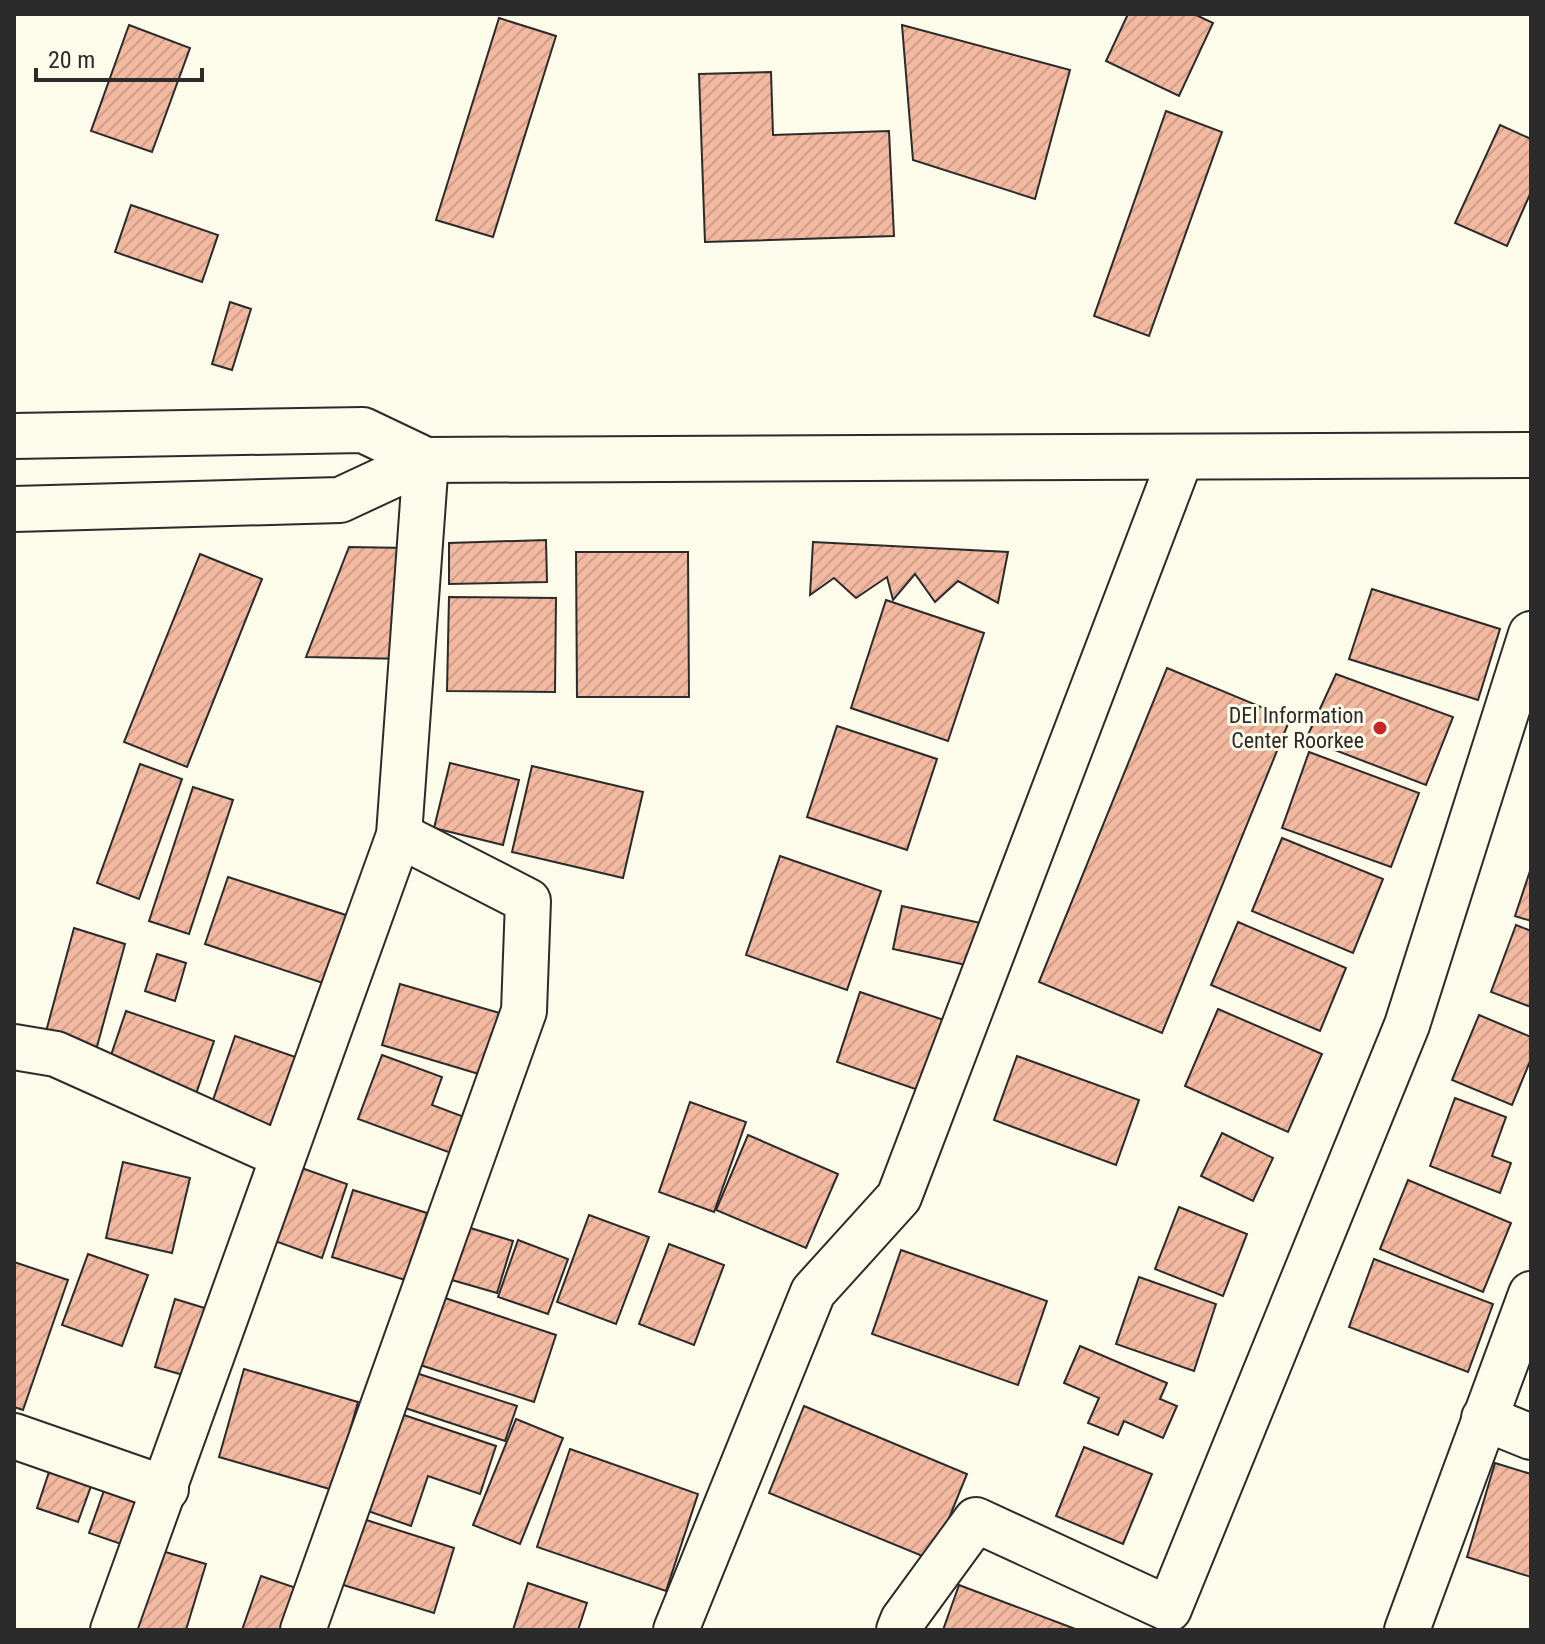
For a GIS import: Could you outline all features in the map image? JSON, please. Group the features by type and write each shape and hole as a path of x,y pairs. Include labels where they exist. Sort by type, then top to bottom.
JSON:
{"street":[{"path":"14,436 363,430 426,460"},
{"path":"14,509 340,500 426,460 1531,455"},
{"path":"676,1630 813,1292 899,1197 1181,457"},
{"path":"113,1630 399,835 426,460"},
{"path":"899,1630 903,1620 976,1520 1166,1619 1407,1025 1531,634"},
{"path":"303,1630 524,1011 528,901 399,835"},
{"path":"14,1047 56,1054 283,1156"},
{"path":"1407,1630 1531,1294"},
{"path":"1484,1418 1531,1437"},
{"path":"14,1436 166,1489"}],"building":[{"path":"1128,14 1194,14 1213,23 1179,96 1106,61"},
{"path":"499,18 556,36 493,237 436,220"},
{"path":"129,25 190,48 152,152 91,131"},
{"path":"902,25 1070,70 1035,199 913,160"},
{"path":"771,72 773,135 889,131 894,236 705,242 699,74"},
{"path":"1166,111 1222,132 1149,336 1094,316"},
{"path":"1500,125 1531,139 1531,192 1507,246 1455,223"},
{"path":"131,205 218,235 202,282 115,252"},
{"path":"230,302 251,309 232,370 212,364"},
{"path":"546,540 547,582 449,584 449,543"},
{"path":"813,542 1008,552 998,603 958,581 935,602 915,574 893,600 887,577 856,598 834,578 810,595"},
{"path":"349,547 408,548 407,659 306,657"},
{"path":"576,552 688,552 689,697 577,697"},
{"path":"200,554 262,579 187,767 124,742"},
{"path":"1372,589 1500,629 1478,700 1349,659"},
{"path":"449,597 556,598 555,692 447,691"},
{"path":"886,600 984,633 948,741 851,708"},
{"path":"1167,668 1290,719 1162,1033 1039,982"},
{"name":"DEI Information Center Roorkee","path":"1336,674 1453,717 1426,785 1306,739"},
{"path":"837,726 937,759 907,850 807,817"},
{"path":"1309,752 1419,793 1391,867 1282,828"},
{"path":"450,763 519,780 503,845 434,828"},
{"path":"140,764 182,779 139,899 97,883"},
{"path":"532,766 643,792 623,878 512,852"},
{"path":"193,787 233,800 189,934 149,921"},
{"path":"1282,838 1383,879 1353,953 1252,911"},
{"path":"780,856 881,891 847,990 746,955"},
{"path":"1531,868 1531,921 1515,916"},
{"path":"228,877 352,917 329,985 205,944"},
{"path":"902,906 990,925 980,968 893,949"},
{"path":"1238,922 1346,968 1320,1031 1211,985"},
{"path":"1516,925 1531,931 1531,1007 1491,992"},
{"path":"74,928 125,944 95,1054 44,1039"},
{"path":"157,954 186,963 175,1001 145,991"},
{"path":"400,984 510,1016 492,1078 382,1045"},
{"path":"860,992 947,1021 924,1092 837,1062"},
{"path":"1218,1009 1322,1054 1288,1132 1185,1086"},
{"path":"126,1011 214,1041 196,1094 108,1064"},
{"path":"1479,1015 1531,1037 1531,1059 1512,1105 1452,1080"},
{"path":"235,1036 307,1061 284,1131 211,1106"},
{"path":"382,1055 442,1077 432,1105 475,1121 462,1157 358,1119"},
{"path":"1017,1056 1139,1100 1116,1165 994,1120"},
{"path":"1455,1098 1506,1117 1492,1156 1511,1163 1500,1193 1430,1166"},
{"path":"690,1102 746,1122 714,1212 659,1192"},
{"path":"1222,1133 1273,1158 1253,1201 1201,1176"},
{"path":"748,1135 838,1174 806,1248 716,1210"},
{"path":"123,1162 190,1178 172,1253 106,1238"},
{"path":"296,1166 347,1184 322,1258 272,1240"},
{"path":"1408,1180 1511,1223 1483,1292 1380,1249"},
{"path":"353,1190 427,1213 405,1280 332,1257"},
{"path":"1179,1207 1247,1234 1223,1296 1155,1269"},
{"path":"589,1215 649,1237 616,1324 557,1302"},
{"path":"454,1223 513,1241 497,1293 438,1276"},
{"path":"518,1240 568,1259 548,1314 498,1297"},
{"path":"669,1244 724,1265 694,1345 639,1324"},
{"path":"901,1250 1047,1301 1018,1385 872,1334"},
{"path":"88,1254 148,1275 122,1346 62,1325"},
{"path":"1374,1259 1493,1304 1468,1372 1349,1327"},
{"path":"14,1262 68,1280 23,1410 14,1407"},
{"path":"1139,1277 1216,1304 1194,1371 1116,1344"},
{"path":"433,1294 556,1335 534,1402 411,1362"},
{"path":"175,1299 221,1313 201,1380 155,1367"},
{"path":"1080,1346 1167,1383 1160,1399 1177,1406 1163,1438 1124,1421 1118,1435 1088,1423 1099,1398 1064,1383"},
{"path":"244,1369 358,1402 333,1490 219,1457"},
{"path":"407,1370 517,1406 505,1441 396,1405"},
{"path":"804,1406 967,1474 932,1560 769,1493"},
{"path":"395,1412 496,1446 480,1494 428,1476 411,1526 362,1509"},
{"path":"516,1419 563,1438 520,1544 473,1525"},
{"path":"1084,1447 1152,1474 1123,1544 1056,1516"},
{"path":"570,1449 698,1494 666,1591 537,1547"},
{"path":"53,1460 95,1475 78,1522 37,1508"},
{"path":"1495,1463 1531,1474 1531,1577 1467,1557"},
{"path":"107,1482 145,1495 127,1546 89,1533"},
{"path":"357,1517 454,1548 434,1613 337,1583"},
{"path":"162,1551 206,1564 186,1630 137,1630"},
{"path":"261,1576 305,1591 291,1630 242,1630"},
{"path":"528,1583 587,1603 578,1630 513,1630"},
{"path":"959,1585 1078,1630 943,1630"}],"place":[{"name":"DEI Information Center Roorkee","path":"1380,728"}]}
